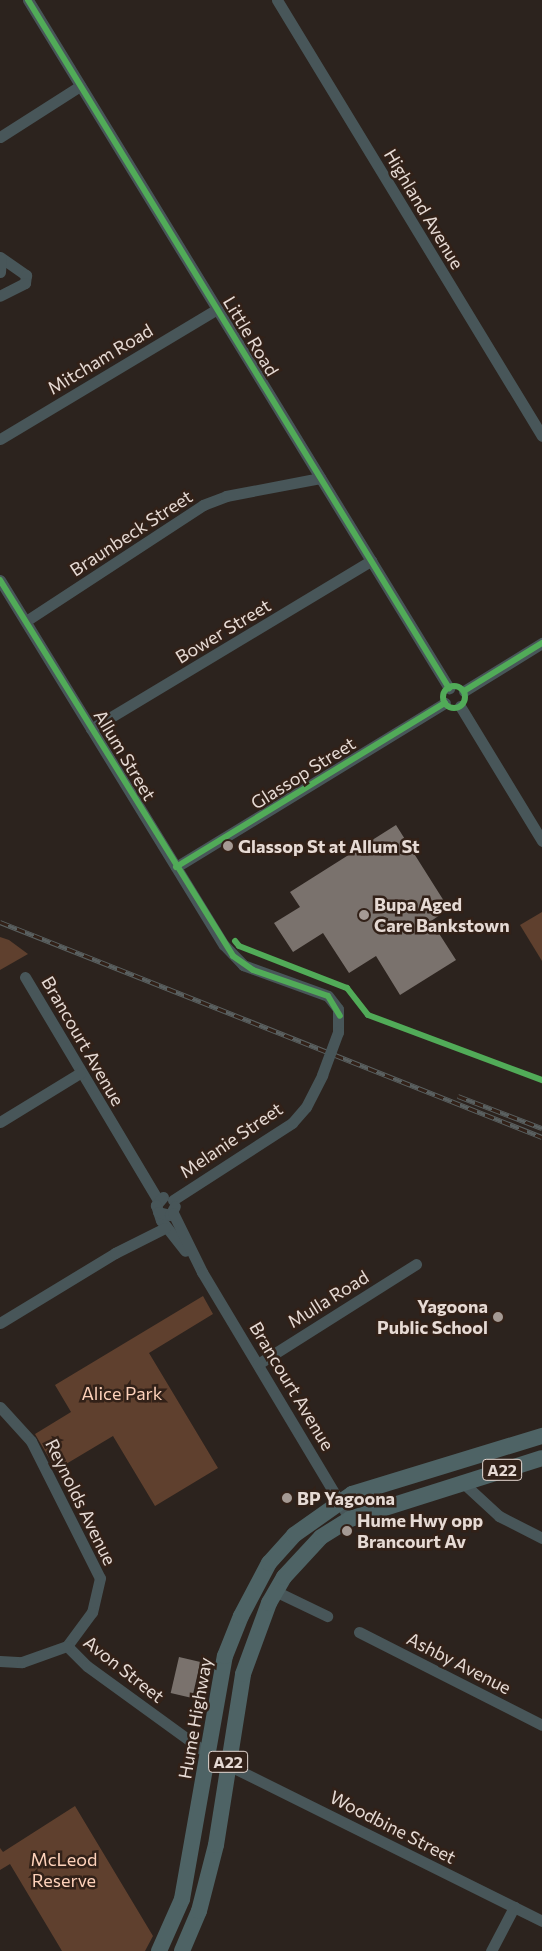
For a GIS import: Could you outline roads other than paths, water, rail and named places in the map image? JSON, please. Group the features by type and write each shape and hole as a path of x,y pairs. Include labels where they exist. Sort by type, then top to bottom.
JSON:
{"highway":[{"name":"Hume Highway","path":"158,1951 182,1899 225,1656 256,1585 294,1535 340,1500 395,1479 542,1436"},
{"name":"A22","path":"187,1949 214,1854 243,1674 275,1591 299,1558 350,1519 461,1481 542,1458"}],"street":[{"name":"Little Road","path":"28,0 449,688"},
{"name":"Highland Avenue","path":"277,0 542,436"},
{"path":"0,137 80,86"},
{"path":"0,272 1,258"},
{"path":"0,296 25,283 26,275 1,258"},
{"name":"Mitcham Road","path":"0,439 217,309"},
{"name":"Braunbeck Street","path":"26,621 203,505 226,496 320,478"},
{"name":"Bower Street","path":"92,729 371,561"},
{"name":"Allum Street","path":"0,580 224,945"},
{"path":"542,644 464,691 460,706 542,841"},
{"path":"460,706 454,708 445,703 443,696 449,688 455,686 464,691"},
{"name":"Glassop Street","path":"176,867 445,703"},
{"name":"Melanie Street","path":"173,1200 292,1123 322,1075 338,1032 338,1009 328,996 243,965 224,945"},
{"name":"Brancourt Avenue","path":"25,977 80,1073 158,1200"},
{"path":"0,1122 80,1073"},
{"path":"166,1196 173,1200 173,1212 164,1216 158,1212 158,1200 166,1196"},
{"name":"Brancourt Avenue","path":"158,1212 165,1228 202,1272"},
{"name":"Brancourt Avenue","path":"173,1212 202,1272 350,1519"},
{"path":"0,1323 148,1235 165,1228"},
{"name":"Mulla Road","path":"258,1364 416,1264"},
{"name":"Reynolds Avenue","path":"0,1407 32,1441 100,1578 92,1612 67,1646"},
{"path":"461,1481 499,1516 542,1538"},
{"path":"275,1591 327,1616"},
{"name":"Ashby Avenue","path":"359,1632 542,1725"},
{"path":"0,1661 22,1662 67,1646"},
{"name":"Avon Street","path":"67,1646 87,1666 208,1754"},
{"name":"Woodbine Street","path":"228,1765 542,1921"},
{"path":"491,1951 514,1907"}],"railway":[{"path":"0,922 542,1137"},
{"path":"458,1096 542,1128"}],"place":[{"name":"Glassop St at Allum St","path":"228,846"},
{"name":"Bupa Aged Care Bankstown","path":"364,915"},
{"name":"Yagoona Public School","path":"498,1317"},
{"name":"BP Yagoona","path":"287,1498"},
{"name":"Hume Hwy opp Brancourt Av","path":"347,1531"}],"park label":[{"name":"Alice Park","path":"122,1393"},
{"name":"McLeod Reserve","path":"64,1870"}]}
